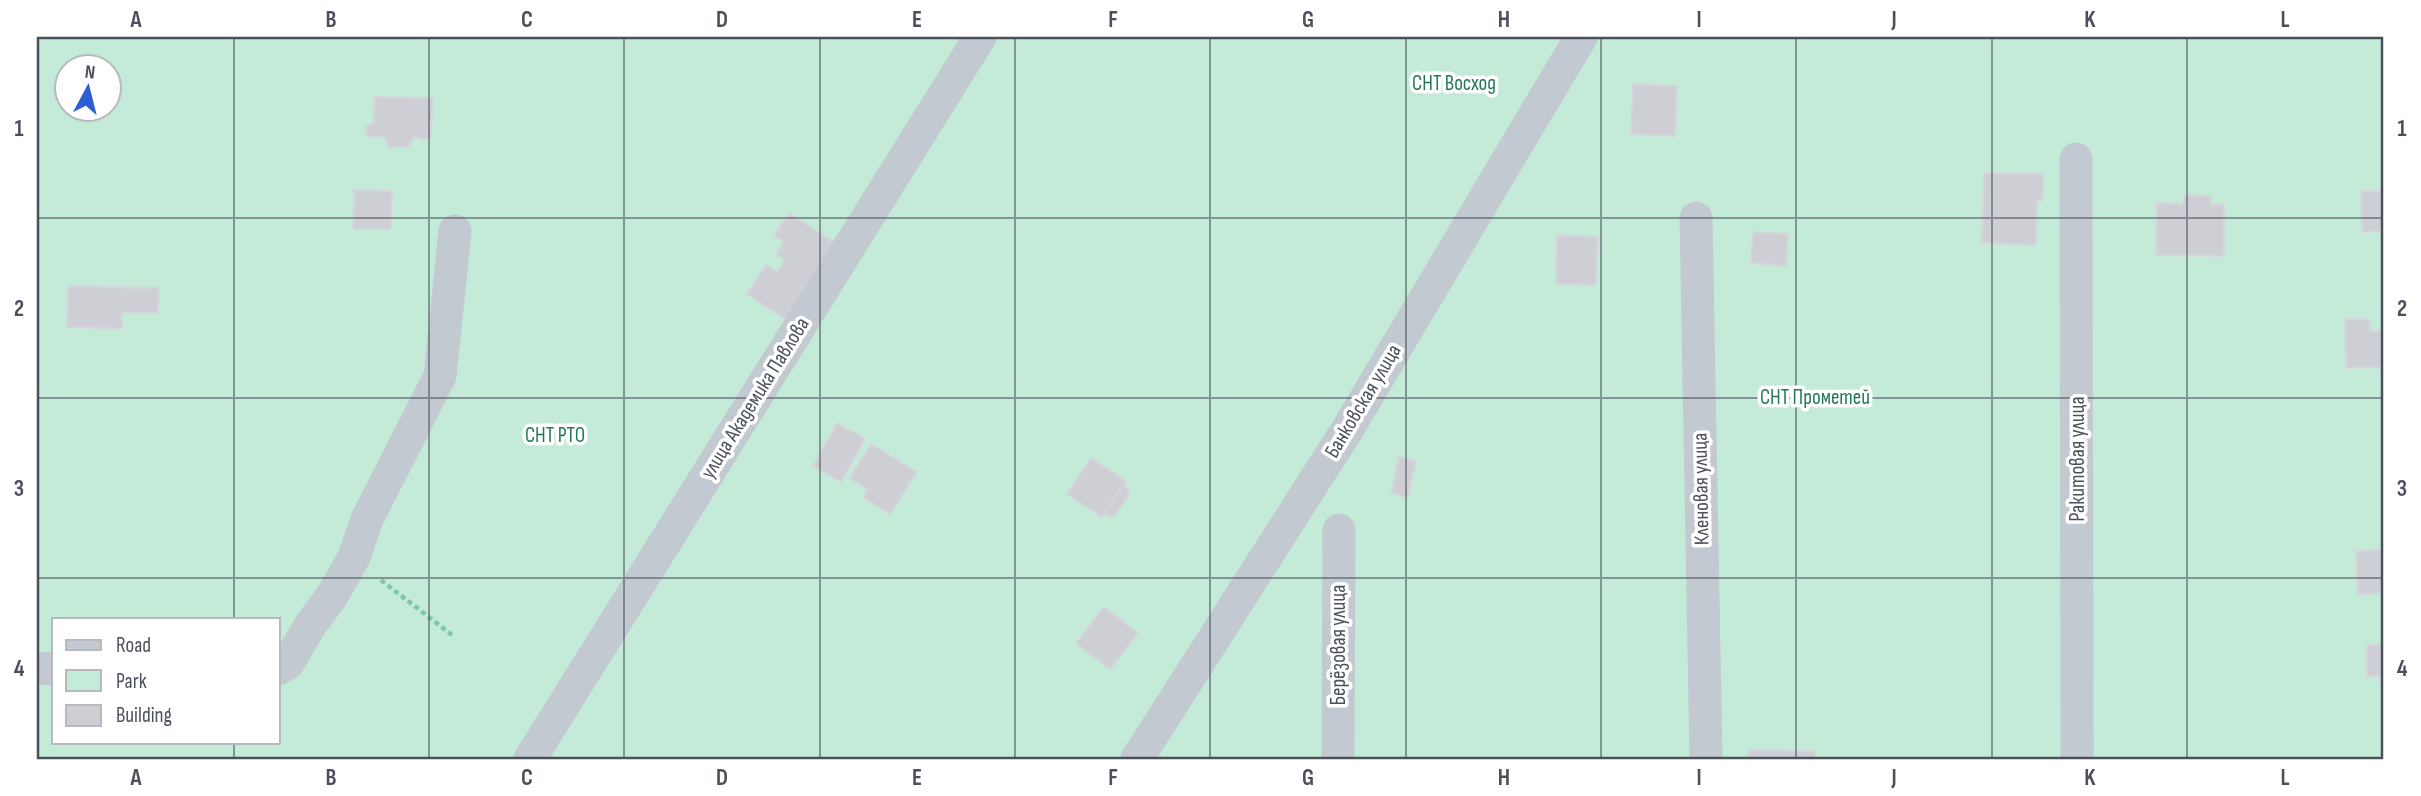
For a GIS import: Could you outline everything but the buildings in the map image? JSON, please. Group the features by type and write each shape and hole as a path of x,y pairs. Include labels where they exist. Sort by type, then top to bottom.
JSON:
{"street":[{"name":"улица Академика Павлова","path":"530,759 979,37"},
{"name":"Банковская улица","path":"1137,759 1347,430 1581,37"},
{"name":"Ракитовая улица","path":"2076,159 2077,759"},
{"name":"Кленовая улица","path":"1696,218 1706,759"},
{"path":"280,668 288,663 354,557 367,519 440,376 455,231"},
{"name":"Берёзовая улица","path":"1338,759 1339,530"}],"path":[{"path":"354,557 452,635"}],"green space":[{"path":"37,37 2384,37 2384,759 37,759"}],"park label":[{"name":"СНТ Восход","path":"1454,83"},
{"name":"СНТ Прометей","path":"1815,397"},
{"name":"СНТ РТО","path":"555,435"}]}
